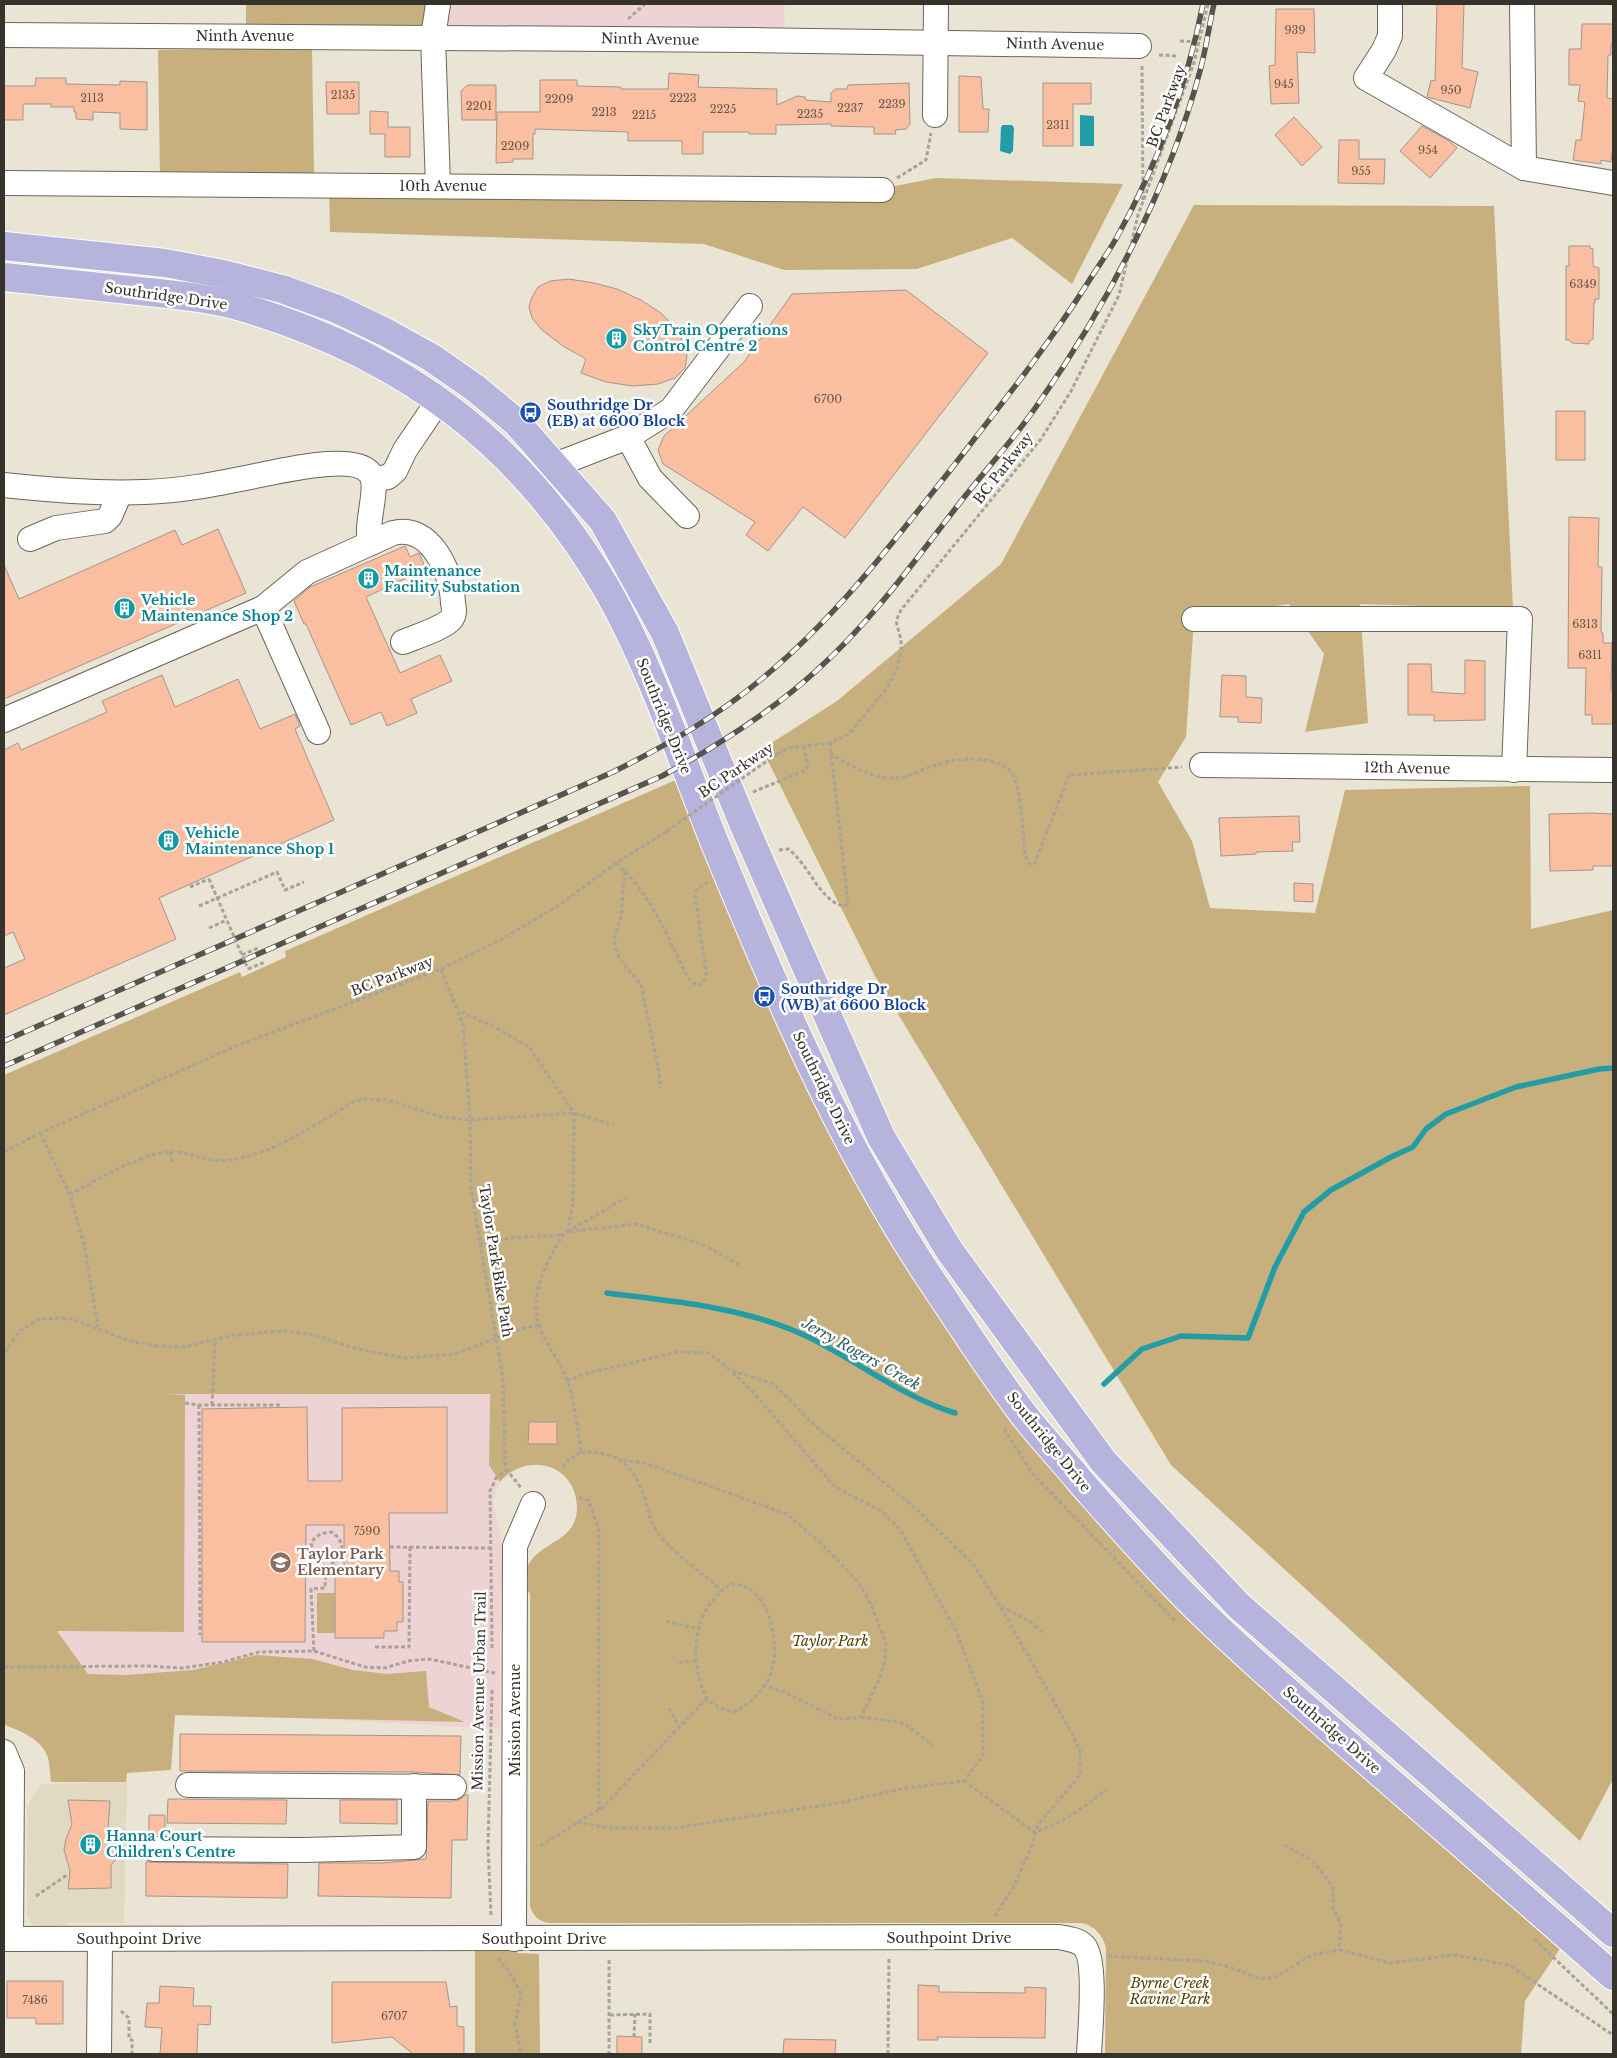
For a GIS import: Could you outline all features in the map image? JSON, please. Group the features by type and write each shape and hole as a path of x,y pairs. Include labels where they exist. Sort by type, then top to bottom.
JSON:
{"main road":[{"name":"Southridge Drive","path":"4,246 165,263 223,274 282,289 337,309 385,332 432,358 475,388 516,422 603,521 665,633 743,823 881,1137 949,1250 1103,1461 1239,1606 1613,1933"},
{"name":"Southridge Drive","path":"4,277 193,297 242,306 310,330 402,375 439,400 508,457 573,536 609,594 644,664 719,853 802,1046 833,1112 876,1189 935,1286 1024,1414 1111,1517 1196,1607 1296,1700 1613,1976"},
{"path":"508,457 555,465"}],"street":[{"path":"438,4 433,37 438,186"},
{"path":"935,116 936,4"},
{"path":"1390,4 1390,36 1384,50 1366,78 1524,168 1613,183"},
{"path":"1522,4 1524,168"},
{"name":"Ninth Avenue","path":"4,35 936,42 1149,50"},
{"name":"10th Avenue","path":"4,183 882,190"},
{"path":"555,465 628,436 671,410 750,306"},
{"path":"373,479 388,477 395,471 405,450 439,400"},
{"path":"628,436 650,478 687,516"},
{"path":"4,485 120,493 146,492 201,486 311,466 328,464 356,465 367,470 373,479 368,531 371,543"},
{"path":"30,539 56,528 105,521 110,516 120,493"},
{"path":"4,720 263,608 308,572 398,532 414,534 430,544 437,553 451,583 454,611 451,618 445,624 403,642"},
{"path":"263,608 318,732"},
{"path":"1194,619 1520,619 1514,770"},
{"name":"12th Avenue","path":"1202,766 1613,770"},
{"name":"Mission Avenue","path":"506,1947 516,1674 515,1546 533,1504"},
{"path":"8,1761 8,1939"},
{"path":"188,1785 454,1787"},
{"path":"154,1849 304,1850 414,1847 414,1786"},
{"name":"Southpoint Drive","path":"8,1939 506,1947 1059,1937 1072,1939 1083,1945 1090,1957 1089,2054"},
{"path":"99,2054 100,1939"}],"path":[{"path":"627,20 645,4"},
{"name":"BC Parkway","path":"4,1152 40,1133 241,1044 441,969 502,939 561,904 777,754 789,748 830,743 849,734 886,688 896,671 901,646 896,621 901,610 1041,439 1071,391 1119,295 1138,215 1194,63 1208,4"},
{"path":"1180,41 1200,42"},
{"path":"1143,203 1142,71 1149,50 1178,56"},
{"path":"882,190 904,173 926,160 935,116"},
{"path":"774,852 788,849 797,856 833,903 843,906 848,904 830,743"},
{"path":"762,789 806,770 808,765 803,746"},
{"path":"830,753 852,767 883,777 897,779 953,760 976,758 998,762 1006,766 1012,774 1018,793 1025,855 1029,864 1035,863 1069,776 1202,766"},
{"path":"625,871 620,916 614,940 619,958 641,985 659,1072 660,1088"},
{"path":"199,906 277,872 285,890 304,882"},
{"path":"190,887 209,879 248,969 265,962"},
{"path":"209,928 226,920"},
{"path":"242,955 258,948"},
{"name":"Taylor Park Bike Path","path":"441,969 460,1012 463,1024 470,1120 471,1188 503,1379 507,1470"},
{"path":"460,1012 497,1028 529,1047 574,1113 573,1204 567,1232"},
{"path":"70,1194 151,1154 178,1152 211,1161 230,1160 255,1154 282,1144 351,1103 362,1099 386,1100 442,1116 470,1120 574,1113 614,1125"},
{"path":"40,1133 70,1194 84,1245 98,1328"},
{"path":"170,1152 172,1162"},
{"path":"480,1244 511,1238 563,1234 628,1197"},
{"path":"567,1232 636,1224 704,1245 740,1265"},
{"path":"563,1234 543,1269 536,1301 539,1325 567,1382 573,1400 581,1452"},
{"path":"4,1359 7,1348 20,1331 40,1319 72,1319 130,1341 158,1346 183,1348 235,1335 283,1331 312,1334 357,1349 404,1358 455,1354 520,1329 539,1325"},
{"path":"212,1405 215,1341"},
{"path":"567,1382 584,1374 678,1352 709,1353 752,1390 836,1487 881,1511 900,1529 956,1633 983,1702 983,1756 964,1781"},
{"path":"730,1370 774,1384 812,1424 916,1509 974,1564 1044,1681 1080,1751 1080,1775 1034,1832 1032,1845 1013,1888 995,1916 990,1938"},
{"path":"186,1403 199,1405 281,1405"},
{"path":"199,1405 200,1635"},
{"path":"561,1469 569,1460 581,1452 598,1451 623,1460 645,1464 787,1514 858,1582 869,1600 886,1644 885,1661 880,1677 861,1717"},
{"path":"623,1460 641,1487 651,1523 660,1537 721,1590"},
{"name":"Mission Avenue Urban Trail","path":"492,1654 490,1491 496,1478 507,1470"},
{"path":"579,1498 588,1500 599,1530 599,1810"},
{"path":"332,1532 339,1537 342,1548 339,1558 326,1567 314,1559 312,1545 314,1538 320,1533 332,1532"},
{"path":"390,1547 491,1548"},
{"path":"375,1647 409,1647 410,1547"},
{"path":"314,1651 311,1589 325,1588 326,1567"},
{"path":"731,1584 744,1586 754,1594 767,1613 774,1641 775,1656 772,1672 765,1685 745,1706 734,1712 723,1709 707,1698 700,1680 696,1660 698,1629 706,1610 721,1590 731,1584"},
{"path":"1000,1606 1032,1623 1045,1634"},
{"path":"666,1621 698,1629"},
{"path":"4,1667 146,1666 183,1668 223,1662 259,1652 314,1651 364,1667 385,1668 408,1661 429,1659 492,1673 516,1674"},
{"path":"678,1663 696,1660"},
{"name":"Mission Avenue Urban Trail","path":"492,1663 488,1846 492,1916 494,1917"},
{"path":"765,1685 787,1693 838,1719 861,1717 904,1723 934,1746"},
{"path":"540,1846 599,1810 707,1698"},
{"path":"669,1708 680,1728"},
{"path":"577,1822 608,1828 674,1828 838,1803 906,1788 964,1781 1034,1832"},
{"path":"1034,1832 1044,1829 1084,1808 1106,1789"},
{"path":"1284,1845 1313,1862 1333,1887 1333,1908 1341,1924 1339,1950"},
{"path":"36,1896 67,1875"},
{"path":"506,1947 499,1961 510,1973 521,1994 516,2024 521,2054"},
{"path":"1106,1956 1205,1962 1226,1966 1259,1978 1274,1978 1312,1954 1339,1950 1390,1962 1456,1955 1509,1965 1613,2035"},
{"path":"888,2054 889,1958"},
{"path":"608,1960 609,2054"},
{"path":"121,2010 129,2018 129,2038 132,2040 132,2054"},
{"path":"634,2014 634,2037"},
{"path":"610,2015 650,2014 650,2044"}],"shaded area":[{"path":"426,4 784,4 785,32 425,26"},
{"name":"Taylor Park Elementary","path":"58,1394 490,1394 489,1465 500,1482 493,1501 504,1554 506,1583 500,1597 500,1729 318,1719 50,1711"},
{"path":"127,1782 124,1923 70,1923 62,1929 36,1928 30,1922 27,1914 27,1807 31,1799 41,1784"}],"green space":[{"path":"246,4 426,4 425,26 246,28"},
{"path":"312,48 314,174 160,176 158,50"},
{"path":"936,178 1123,184 1072,284 1012,238 917,269 784,270 704,244 330,232 329,186 844,196"},
{"path":"1194,205 1494,206 1513,609 1360,604 1368,723 1305,732 1324,654 1289,604 1194,619 1186,737 1158,782 1192,841 1210,908 1315,913 1345,790 1530,786 1531,929 1613,910 1613,1779 1580,1841 1171,1465 875,976 762,749 837,701 1001,564"},
{"name":"Taylor Park","path":"678,779 757,974 995,1394 1561,1947 1525,2001 1521,2054 1105,2054 1106,1948 1103,1939 1097,1931 1081,1923 550,1923 540,1920 535,1916 530,1906 530,1594 524,1584 526,1570 530,1562 536,1555 566,1534 572,1527 576,1518 577,1507 574,1492 568,1480 548,1466 523,1467 511,1472 500,1482 489,1465 490,1394 165,1394 185,1395 184,1632 57,1631 88,1674 126,1675 193,1670 257,1655 312,1659 353,1670 386,1674 426,1671 429,1707 465,1722 175,1715 171,1770 127,1773 126,1782 51,1782 48,1758 41,1746 31,1737 5,1725 4,1075 240,972 242,977 286,957 285,951"},
{"path":"317,1593 335,1593 335,1633 317,1633"},
{"path":"475,1948 511,1949 518,1953 539,1954 540,2054 475,2054"}],"water":[{"path":"1080,115 1094,116 1094,146 1080,146"},
{"path":"1003,125 1012,125 1014,128 1013,151 1010,154 1000,151 1001,127"}],"building":[{"path":"1437,4 1464,4 1462,68 1478,72 1470,108 1427,97 1431,80 1435,81"},
{"path":"1276,9 1314,9 1315,53 1297,52 1299,103 1271,104 1269,66 1275,65"},
{"path":"1582,24 1613,24 1613,44 1611,44 1611,55 1608,55 1607,98 1613,99 1613,146 1611,162 1601,160 1601,164 1573,160 1576,140 1581,140 1585,102 1578,101 1580,85 1569,85 1569,49 1581,49"},
{"path":"669,73 699,75 698,87 777,89 777,105 797,96 805,97 806,100 831,102 831,93 835,89 847,89 848,85 909,83 910,124 906,129 895,130 896,134 874,134 874,127 831,126 831,124 776,125 776,134 703,132 703,154 682,154 682,141 628,141 628,132 535,129 535,134 533,134 533,159 513,159 513,162 496,163 497,112 540,112 540,80 577,80 577,86 621,87 621,89 668,89"},
{"path":"959,76 981,77 983,109 989,109 988,132 959,132"},
{"path":"36,78 66,78 66,84 120,85 120,81 147,82 147,130 120,129 120,113 93,112 93,120 76,119 74,107 51,107 51,104 23,104 23,120 4,120 4,86 35,86"},
{"path":"326,82 359,82 359,114 327,114"},
{"path":"1043,83 1091,83 1091,104 1073,104 1073,146 1043,146"},
{"path":"468,85 496,85 496,120 462,120 461,91"},
{"path":"370,111 388,112 388,127 410,127 410,157 385,157 385,134 370,134"},
{"path":"1294,117 1322,147 1302,166 1275,135"},
{"path":"1422,126 1449,141 1457,148 1430,178 1400,151"},
{"path":"1339,140 1359,140 1359,159 1385,159 1384,184 1338,183"},
{"path":"1569,246 1590,246 1593,249 1593,266 1599,268 1599,299 1595,299 1594,303 1593,339 1589,341 1589,344 1572,343 1566,340 1566,266 1569,266"},
{"name":"SkyTrain Operations Control Centre 2","path":"569,279 617,289 641,300 661,313 677,330 685,347 687,356 685,368 675,378 658,384 633,386 606,382 581,373 586,359 563,346 542,330 532,318 529,307 538,287 550,281"},
{"path":"906,290 988,353 845,538 803,507 768,551 746,535 755,522 663,464 658,450 664,436 744,362 792,294"},
{"path":"1556,411 1585,411 1585,460 1556,460"},
{"path":"1569,517 1599,518 1598,567 1602,567 1601,632 1603,633 1603,643 1612,643 1611,690 1613,690 1613,724 1592,724 1592,715 1585,715 1586,668 1568,668"},
{"name":"Vehicle Maintenance Shop 2","path":"218,529 246,593 4,699 4,565 19,599 175,530 182,545"},
{"path":"405,546 410,557 419,553 426,569 366,597 400,673 440,655 452,681 411,699 417,713 387,726 381,712 351,725 294,601 310,587"},
{"path":"1465,660 1485,661 1485,720 1434,721 1434,715 1408,715 1408,664 1431,664 1432,692 1465,694"},
{"path":"162,675 175,707 238,679 260,729 295,714 300,726 295,729 334,820 159,898 176,939 4,1015 4,968 25,959 13,932 4,936 4,750 18,743 21,750 107,712 102,701"},
{"path":"1222,675 1246,676 1246,697 1262,698 1261,723 1238,722 1238,717 1220,717"},
{"path":"1549,814 1613,814 1613,866 1593,866 1593,870 1550,871"},
{"path":"1299,816 1300,842 1292,842 1293,851 1256,852 1256,854 1221,856 1219,818"},
{"path":"1294,883 1313,884 1313,902 1294,901"},
{"path":"307,1407 308,1481 342,1481 342,1408 447,1407 447,1513 389,1513 390,1571 399,1571 399,1582 403,1582 403,1622 397,1622 397,1631 384,1631 384,1638 335,1638 335,1566 344,1566 344,1525 306,1525 305,1642 202,1642 202,1409"},
{"path":"529,1422 557,1422 557,1444 528,1444"},
{"path":"180,1734 461,1736 460,1775 414,1772 180,1771"},
{"path":"468,1795 467,1840 452,1840 451,1898 318,1896 319,1863 382,1863 426,1859 428,1801 454,1801"},
{"path":"168,1799 287,1800 286,1824 167,1823"},
{"name":"Hanna Court Children's Centre","path":"68,1800 110,1801 108,1829 114,1837 116,1859 111,1865 111,1888 68,1889 70,1871 64,1850 72,1824"},
{"path":"340,1800 397,1800 397,1824 340,1823"},
{"path":"149,1815 165,1815 165,1835 149,1834"},
{"path":"146,1862 288,1864 287,1898 146,1896"},
{"path":"7,1981 63,1981 63,2024 36,2024 36,2018 7,2018"},
{"path":"332,1982 446,1982 450,2007 457,2006 457,2026 464,2027 464,2054 413,2054 392,2037 332,2043"},
{"path":"918,1985 939,1986 939,1992 1025,1993 1025,1987 1046,1988 1045,2038 937,2037 938,2040 918,2040"},
{"path":"160,1986 194,1988 193,2006 211,2006 210,2025 198,2024 197,2054 160,2054 162,2028 145,2027 147,2003 159,2003"},
{"path":"617,2036 642,2037 642,2054 617,2054"},
{"path":"784,2039 836,2040 835,2054 783,2054"}],"waterway":[{"name":"Jerry Rogers' Creek","path":"1104,1384 1142,1349 1181,1336 1248,1338 1275,1267 1304,1212 1331,1190 1413,1147 1426,1129 1446,1114 1516,1087 1599,1069 1613,1068"},
{"name":"Jerry Rogers' Creek","path":"607,1293 700,1305 768,1321 811,1338 912,1396 955,1413"}],"railway":[{"path":"4,1041 613,772 692,729 764,677 815,630 861,580 984,427 1071,309 1117,237 1132,210 1158,153 1179,94 1203,4"},
{"path":"4,1066 662,776 703,753 762,715 816,671 875,610 1029,417 1088,327 1133,244 1171,158 1187,115 1200,71 1214,4"}],"place":[{"name":"SkyTrain Operations Control Centre 2","path":"617,338"},
{"name":"Southridge Dr (EB) at 6600 Block","path":"531,413"},
{"name":"Maintenance Facility Substation","path":"368,579"},
{"name":"Vehicle Maintenance Shop 2","path":"125,608"},
{"name":"Vehicle Maintenance Shop 1","path":"169,841"},
{"name":"Southridge Dr (WB) at 6600 Block","path":"765,997"},
{"name":"Taylor Park Elementary","path":"281,1562"},
{"name":"Hanna Court Children's Centre","path":"90,1844"}],"park label":[{"name":"Byrne Creek Ravine Park","path":"1170,1992"}]}
